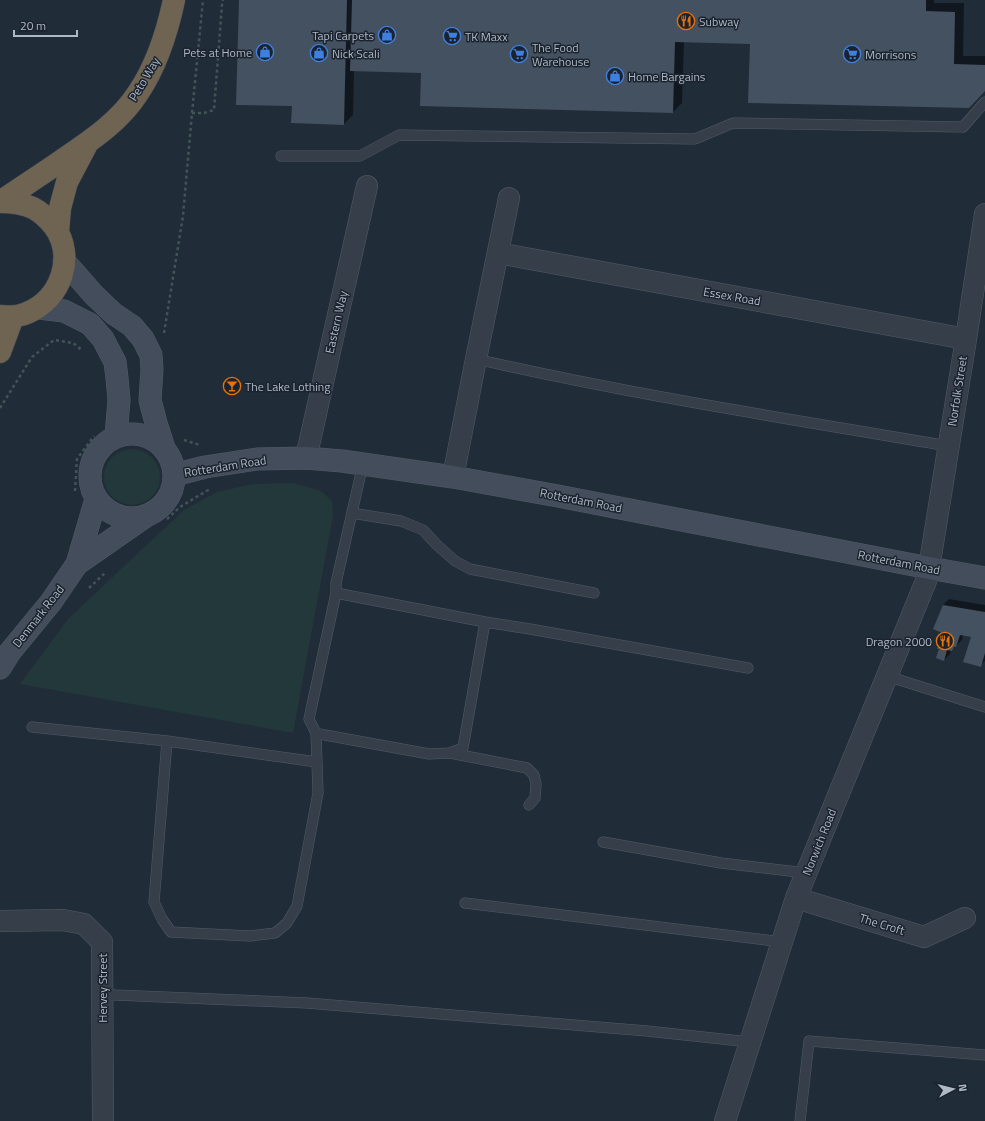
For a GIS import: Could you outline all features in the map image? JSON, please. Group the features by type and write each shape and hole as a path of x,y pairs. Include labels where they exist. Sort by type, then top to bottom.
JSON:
{"highway":[{"name":"Peto Way","path":"0,202 88,143 118,117 138,94 163,44 171,17 174,0"},
{"name":"Peto Way","path":"58,232 60,208 67,182 88,143"},
{"path":"0,202 17,202 34,208 48,218 58,232 63,246 64,261 61,279 52,295 39,308 26,314 6,316 0,352"}],"street":[{"name":"Eastern Way","path":"306,458 367,186"},
{"path":"453,477 509,198"},
{"name":"Norfolk Street","path":"929,568 985,214"},
{"name":"Essex Road","path":"498,253 966,339"},
{"path":"39,308 64,311 90,324 103,338 115,362 119,400 103,444 94,456 90,470 90,486 96,499 106,510 118,517 132,519 146,516 158,510 167,500 173,488 174,475 172,460 164,448 150,400 152,369 151,355 143,339 132,326 114,314 94,295 64,261"},
{"path":"106,435 133,433 150,437 164,448"},
{"name":"Rotterdam Road","path":"174,475 205,467 257,459 306,458 342,461 453,477 558,496 985,578"},
{"name":"Denmark Road","path":"0,668 10,652 51,602 77,564 96,499"},
{"name":"Denmark Road","path":"77,564 146,516"},
{"name":"Norwich Road","path":"725,1121 796,898 926,581 929,568"},
{"name":"The Croft","path":"796,898 924,937 966,918"},
{"name":"Hervey Street","path":"0,921 63,920 84,924 102,942 103,1121"},
{"path":"103,1121 114,1121"}],"lane":[{"path":"281,156 360,156 399,135 695,138 732,123 963,127 985,102"},
{"path":"476,359 527,371 648,394 948,446"},
{"path":"167,741 154,902 162,919 171,932 250,936 274,933 287,923 297,906 318,793 316,733 309,719 336,593 336,583 363,464"},
{"path":"352,513 401,522 423,530 455,561 470,569 594,593"},
{"path":"336,593 486,622 748,668"},
{"path":"450,753 463,748 486,622"},
{"path":"887,676 985,708"},
{"path":"32,727 167,741 318,762"},
{"path":"316,733 428,754 450,753 527,768 534,775 536,784 535,798 529,805"},
{"path":"603,842 721,863 806,873"},
{"path":"465,904 782,942"},
{"path":"102,993 307,1003 647,1031 750,1042"},
{"path":"800,1121 809,1041 985,1055"}],"path":[{"path":"192,113 204,113 214,110 223,0"},
{"path":"0,408 32,357 54,340 73,343 85,353"},
{"path":"75,494 77,459 106,435"}],"green space":[{"path":"132,449 143,451 152,457 158,466 160,477 158,488 152,497 143,503 132,505 121,503 112,497 106,488 104,477 106,466 112,457 121,451"},
{"path":"293,483 321,491 332,501 333,516 293,733 20,684 68,619 184,510 217,492 253,484"}],"building":[{"path":"239,0 347,0 344,125 291,123 292,106 236,105"},
{"path":"352,0 926,0 926,11 955,12 954,64 985,65 985,91 969,108 748,103 750,44 675,42 673,113 420,106 421,73 350,71"},
{"path":"943,605 985,612 985,653 981,667 963,662 971,637 960,635 956,647 954,647 952,651 947,650 944,661 936,658 942,633 933,629"}],"place":[{"name":"Subway","path":"686,21"},
{"name":"Tapi Carpets","path":"387,35"},
{"name":"TK Maxx","path":"452,36"},
{"name":"Pets at Home","path":"265,52"},
{"name":"Nick Scali","path":"319,53"},
{"name":"The Food Warehouse","path":"519,54"},
{"name":"Morrisons","path":"852,54"},
{"name":"Home Bargains","path":"615,76"},
{"name":"The Lake Lothing","path":"232,386"},
{"name":"Dragon 2000","path":"945,641"}]}
